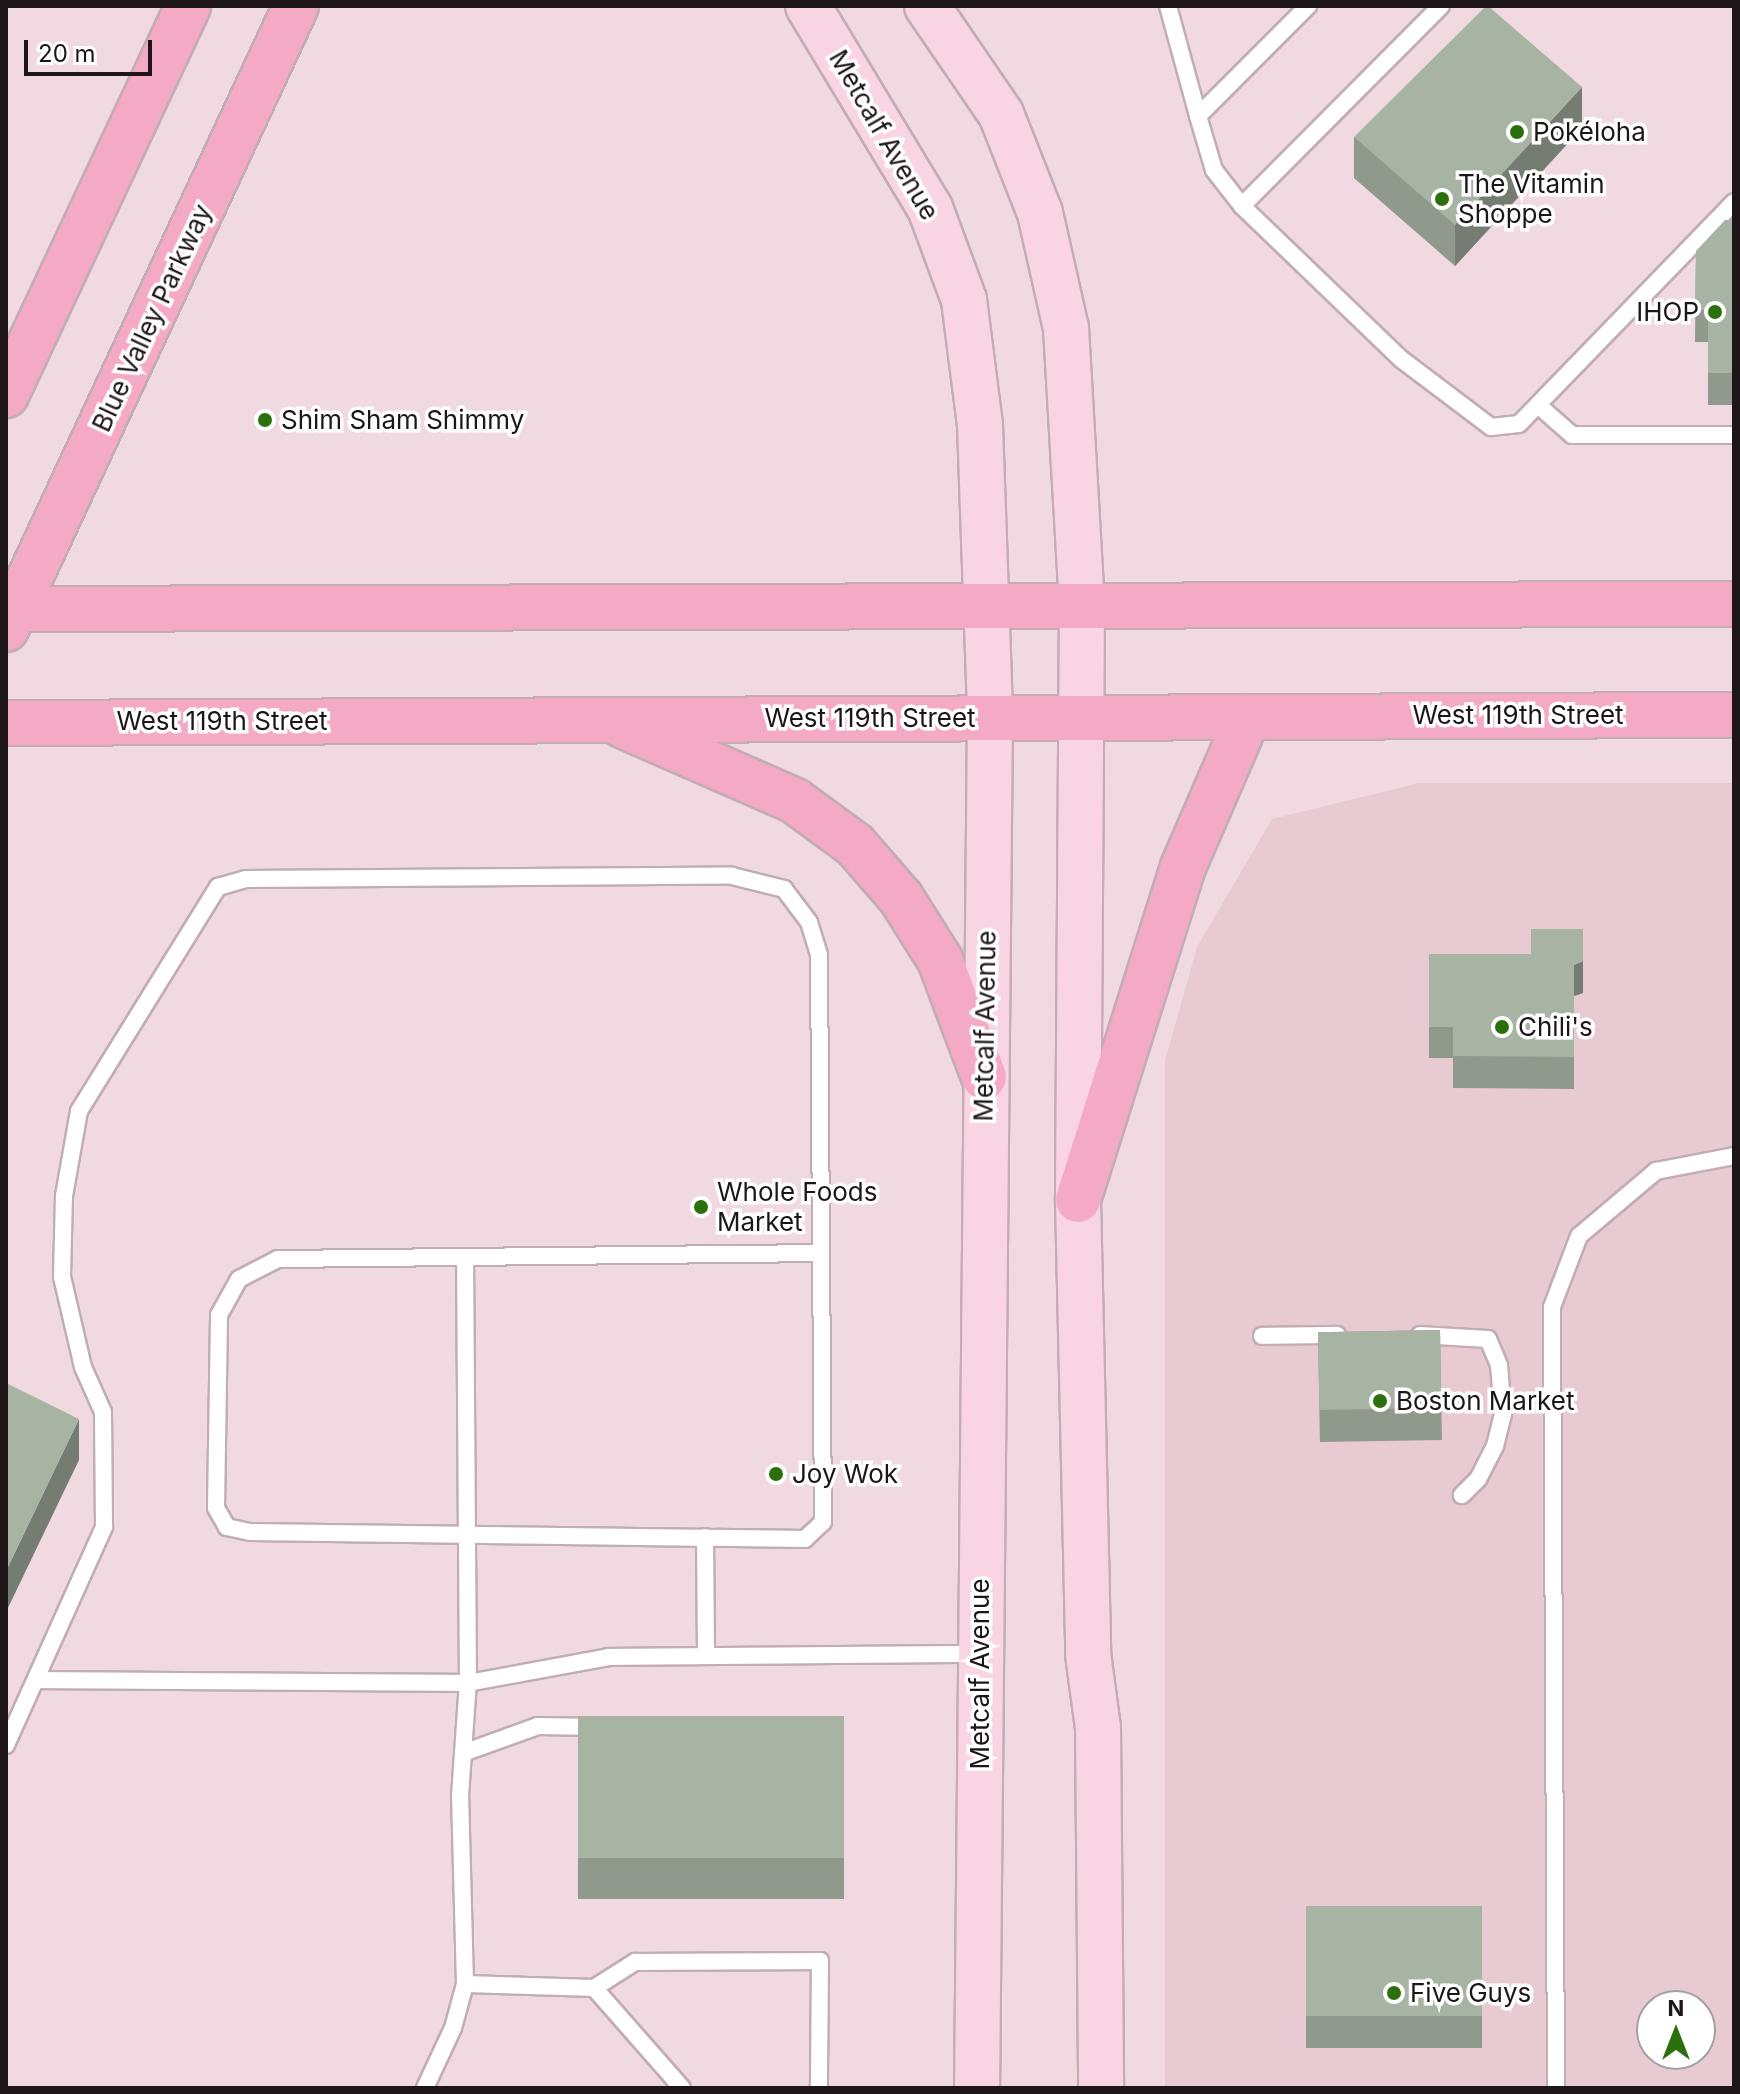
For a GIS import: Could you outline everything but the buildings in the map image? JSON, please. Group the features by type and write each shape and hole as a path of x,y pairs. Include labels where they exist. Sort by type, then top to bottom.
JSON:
{"main road":[{"path":"6,395 188,6"},
{"name":"Blue Valley Parkway","path":"9,616 296,6"},
{"name":"Metcalf Avenue","path":"808,6 930,208 964,300 980,425 990,717 984,1077 977,2088"},
{"path":"927,6 1001,114 1040,213 1066,328 1082,605 1078,1200 1088,1654 1098,1728 1101,2088"},
{"path":"9,616 987,605 1734,604"},
{"name":"West 119th Street","path":"6,723 1734,715"},
{"path":"1078,1200 1183,867 1248,717"},
{"path":"609,719 795,801 855,845 901,898 940,960 984,1077"}],"lane":[{"path":"1168,6 1214,170 1242,206 1401,359 1491,427 1519,424 1734,202"},
{"path":"1198,116 1308,6"},
{"path":"1242,206 1441,6"},
{"path":"1538,405 1572,435 1734,435"},
{"path":"6,1745 104,1527 103,1412 83,1367 62,1277 64,1196 79,1111 218,887 246,879 732,876 784,889 809,922 819,955 823,1522 805,1539 250,1532 227,1527 216,1508 219,1315 239,1279 278,1259 820,1253"},
{"path":"1556,2088 1552,1307 1579,1236 1645,1180 1656,1171 1734,1156"},
{"path":"425,2088 453,2028 465,1984 463,1753 468,1683 465,1257"},
{"path":"1262,1336 1358,1335"},
{"path":"1405,1335 1488,1339 1499,1365 1503,1414 1495,1446 1478,1479 1462,1495"},
{"path":"705,1537 706,1656"},
{"path":"37,1680 468,1683 609,1657 980,1654"},
{"path":"463,1753 538,1726 614,1727"},
{"path":"465,1984 594,1988 635,1962 820,1961 819,2088"},
{"path":"594,1988 682,2088"}],"shaded area":[{"path":"1419,783 1734,783 1734,2088 1165,2088 1165,1061 1197,947 1272,819"}],"place":[{"name":"Pokéloha","path":"1517,132"},
{"name":"The Vitamin Shoppe","path":"1442,199"},
{"name":"IHOP","path":"1715,312"},
{"name":"Shim Sham Shimmy","path":"265,420"},
{"name":"Chili's","path":"1502,1027"},
{"name":"Whole Foods Market","path":"701,1207"},
{"name":"Boston Market","path":"1380,1401"},
{"name":"Joy Wok","path":"776,1474"},
{"name":"Five Guys","path":"1394,1993"}]}
